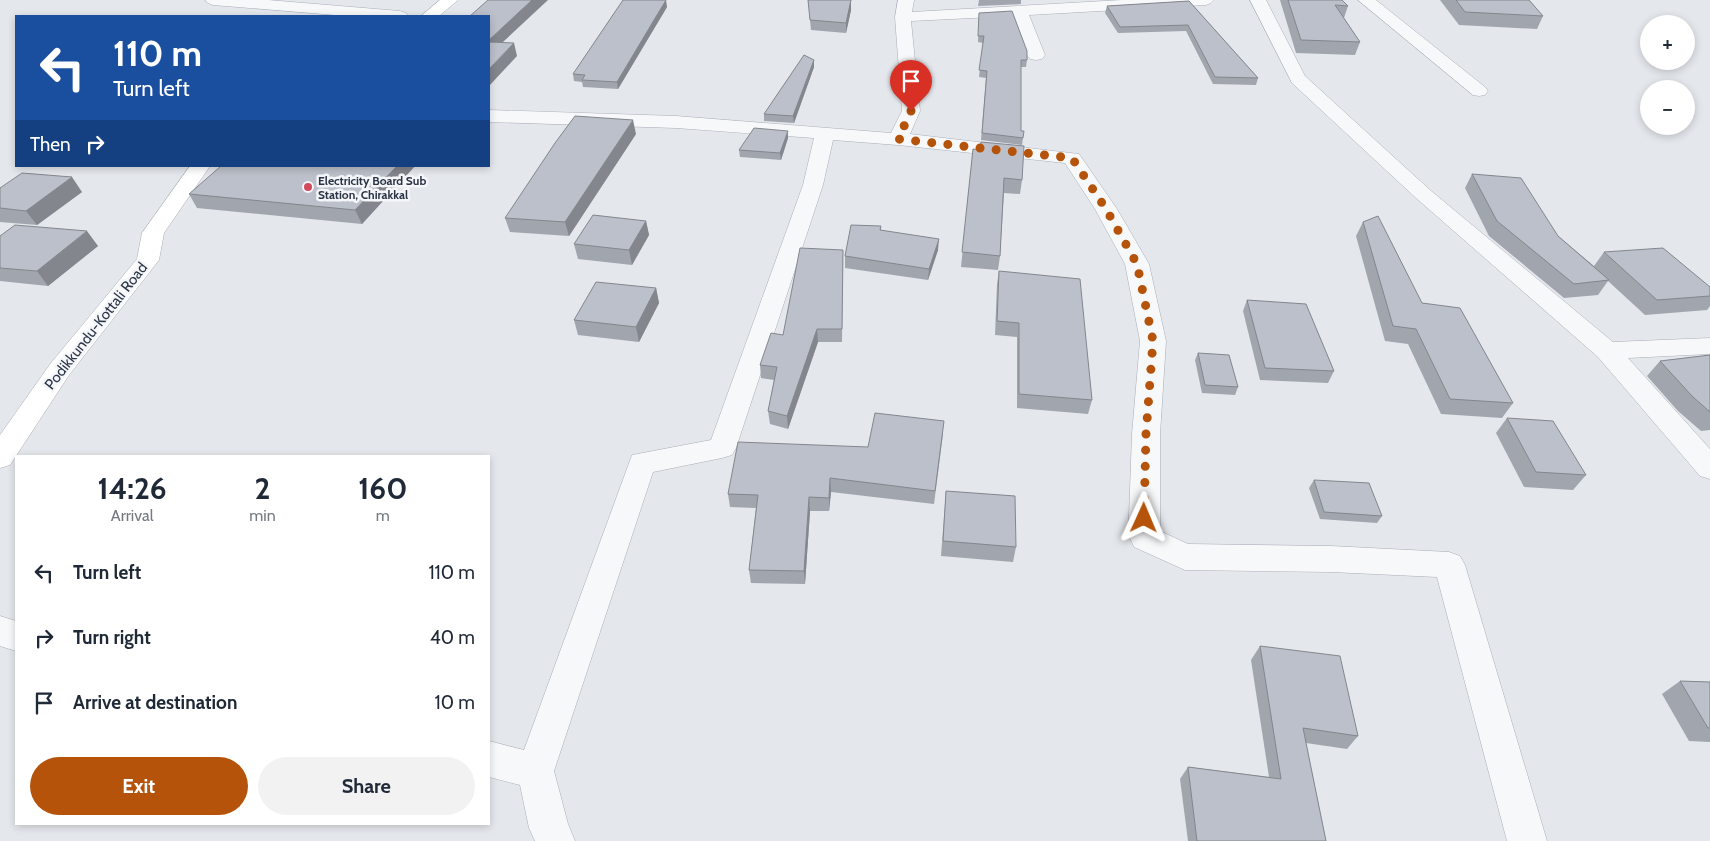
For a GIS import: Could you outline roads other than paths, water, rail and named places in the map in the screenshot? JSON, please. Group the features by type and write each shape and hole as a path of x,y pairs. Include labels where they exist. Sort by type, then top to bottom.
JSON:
{"main road":[{"path":"430,15 450,0"},
{"name":"Podikkundu-Kottali Road","path":"0,457 60,369 148,260 154,233 199,167"}],"street":[{"path":"213,0 388,15"},
{"path":"898,139 911,111 904,8 1019,10 1206,0"},
{"path":"1258,0 1298,79 1423,194 1607,351 1710,468"},
{"path":"1366,0 1479,91"},
{"path":"1019,10 1036,55"},
{"path":"490,116 676,122 898,139 1072,158 1106,209 1137,264 1153,341 1146,434 1145,538 1184,557 1331,559 1449,565 1527,841"},
{"path":"555,841 549,828 536,771 642,463 722,448 813,186 825,134"},
{"path":"1607,351 1710,346"},
{"path":"0,631 15,636"},
{"path":"490,759 536,771"}],"place":[{"name":"Electricity Board Sub Station, Chirakkal","path":"308,187"}]}
